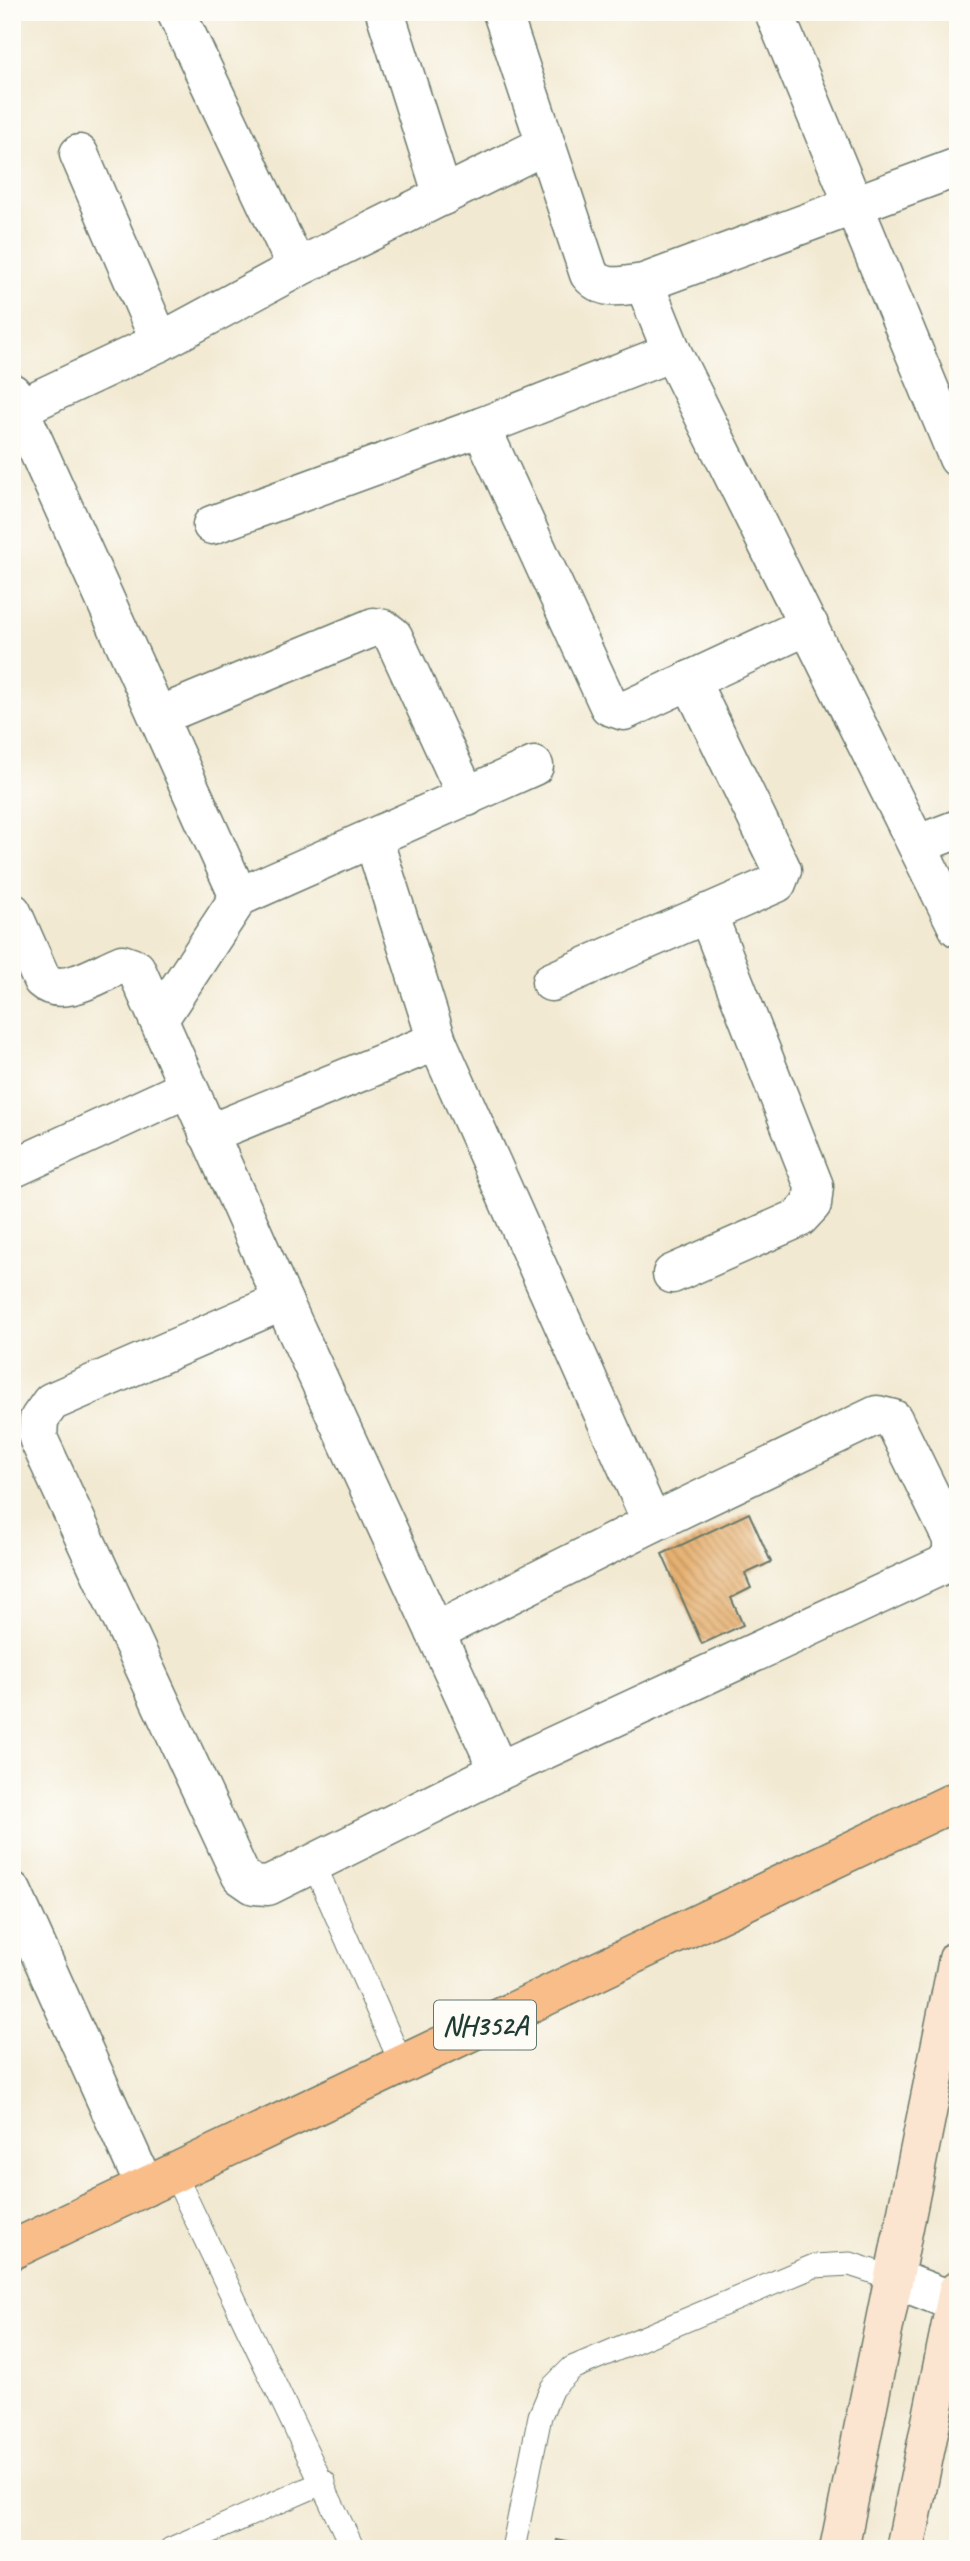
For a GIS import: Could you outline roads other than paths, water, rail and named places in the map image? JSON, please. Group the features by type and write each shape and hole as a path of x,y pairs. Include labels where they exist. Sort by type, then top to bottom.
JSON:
{"highway":[{"name":"NH352A","path":"12,2250 958,1800"}],"street":[{"path":"176,12 296,268"},
{"path":"385,12 443,196"},
{"path":"502,12 589,274 598,285 613,288 644,283 958,167"},
{"path":"774,12 958,458"},
{"path":"239,897 16,400 160,342 296,268 545,145"},
{"path":"79,154 160,342"},
{"path":"644,283 672,352 919,844 958,928"},
{"path":"212,525 481,427 672,352"},
{"path":"481,427 609,706 624,711 809,625"},
{"path":"159,716 373,627 384,629 393,636 467,797"},
{"path":"551,982 777,883 782,870 690,680"},
{"path":"159,1019 239,897 534,766"},
{"path":"919,844 958,829"},
{"path":"373,838 438,1041 652,1523"},
{"path":"12,912 42,980 50,987 61,989 122,964 136,969 283,1301 499,1771"},
{"path":"672,1273 799,1218 812,1204 814,1186 707,913"},
{"path":"208,1134 438,1041"},
{"path":"12,1169 188,1088"},
{"path":"283,1301 51,1402 39,1419 38,1438 241,1875 254,1885 268,1886 499,1771 943,1565 952,1554 952,1539 893,1419 877,1415 652,1523 435,1632"},
{"path":"12,1891 160,2180"},
{"path":"839,2549 958,1959"},
{"path":"893,2278 957,2299 905,2549"}],"lane":[{"path":"313,1862 402,2065"},
{"path":"160,2180 324,2482 354,2549"},
{"path":"513,2549 540,2416 552,2388 572,2368 814,2266 850,2264 893,2278"},
{"path":"171,2549 324,2482"}]}
